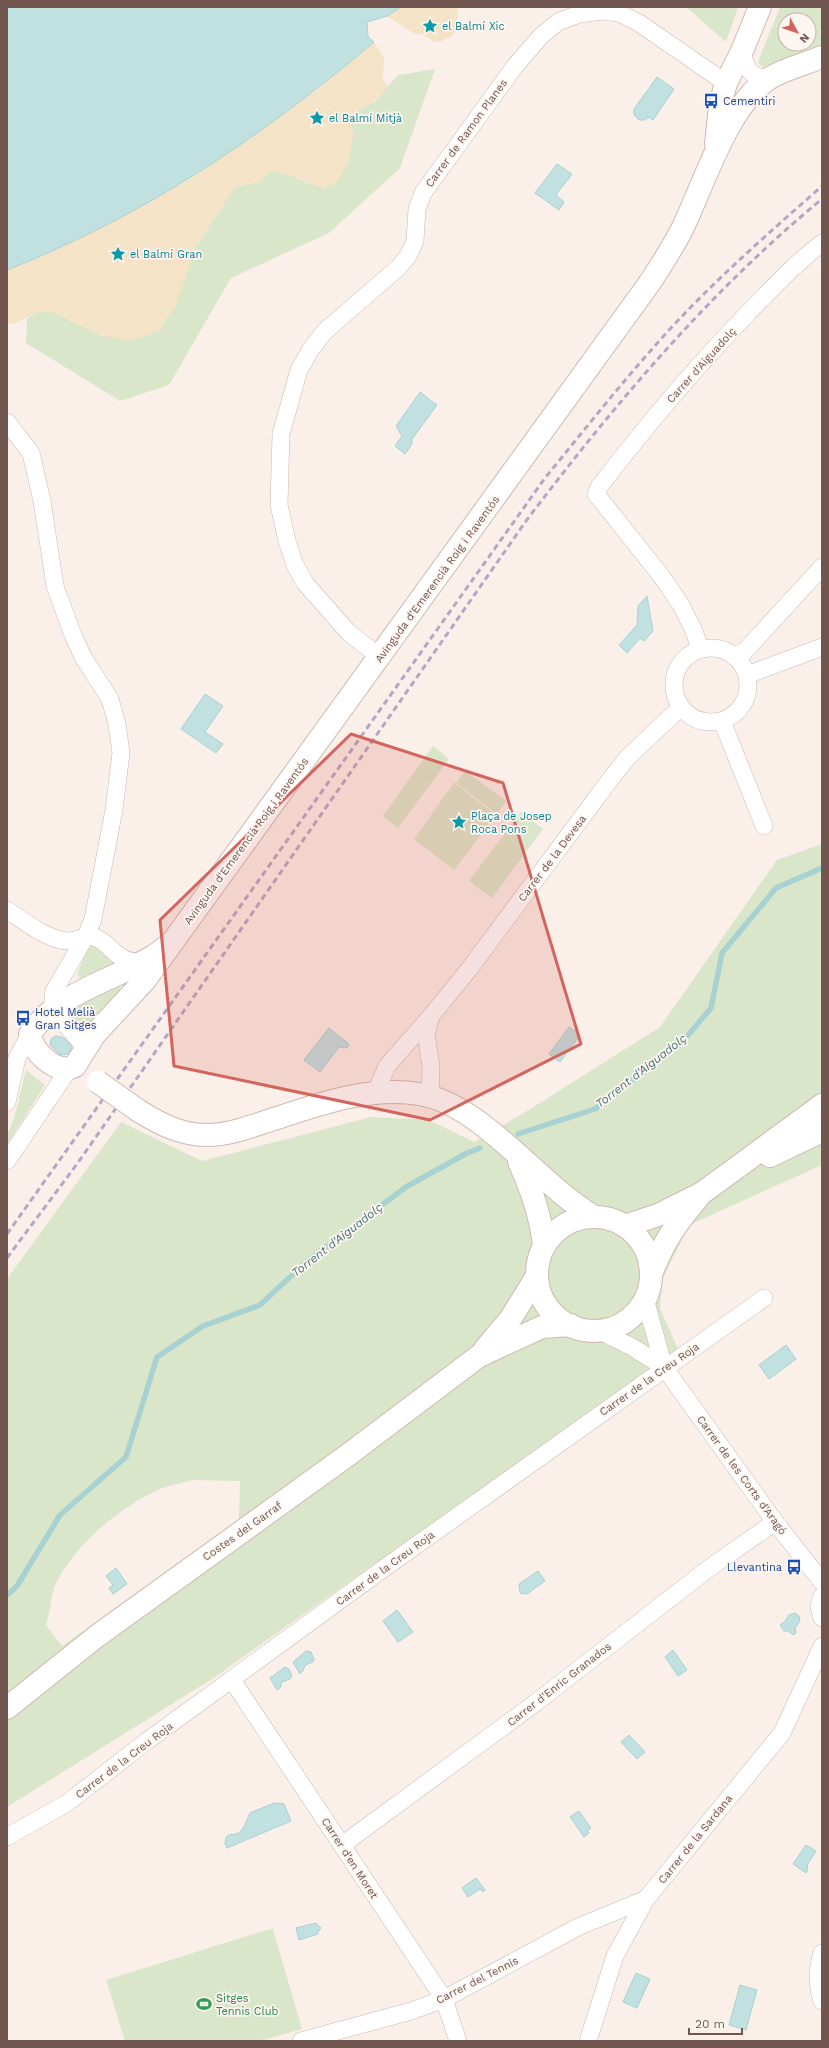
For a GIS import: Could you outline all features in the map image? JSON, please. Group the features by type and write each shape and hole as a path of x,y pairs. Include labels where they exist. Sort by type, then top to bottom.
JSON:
{"street":[{"path":"714,157 720,106 726,83 742,51 760,7"},
{"name":"Carrer de Ramon Planes","path":"380,657 349,633 305,583 295,565 286,541 279,505 281,434 300,370 311,349 324,331 398,268 408,256 414,241 417,209 423,193 515,66 541,36 558,22 579,14 602,11 619,13 639,23 726,83"},
{"path":"742,51 748,68 753,75 768,79"},
{"path":"714,157 748,96 768,79 822,58"},
{"name":"Avinguda d'Emerencià Roig i Raventós","path":"7,1161 101,1027 145,980 380,657 651,280 676,241 714,157"},
{"name":"Carrer d'Aiguadolç","path":"700,649 694,631 681,605 616,517 596,494 599,487 637,438 697,366 794,266 822,243"},
{"path":"7,422 31,453 42,501 55,586 73,635 83,657 110,699 117,724 121,753 114,810 93,919 86,936 54,991 52,998 54,1009 68,1029 81,1041 77,1060 62,1069 50,1063 39,1054 30,1042 30,1034"},
{"path":"734,656 744,652 822,567"},
{"path":"747,675 822,647"},
{"path":"717,648 734,656 741,664 747,675 749,684 746,698 735,713 722,721 713,722 695,719 681,707 675,685 677,673 688,658 700,649 717,648"},
{"name":"Carrer de la Devesa","path":"376,1092 387,1066 431,1016 474,962 628,757 681,707"},
{"path":"722,721 764,826"},
{"path":"7,910 54,938 66,941 75,941 86,936 94,937 122,958 142,963"},
{"name":"Avinguda d'Emerencià Roig i Raventós","path":"30,1034 41,1019 74,996 142,963 171,943"},
{"name":"Carrer de la Devesa","path":"430,1097 431,1066 426,1034 431,1016"},
{"path":"7,1102 17,1058 30,1034"},
{"path":"77,1060 98,1082 139,1111 168,1127 182,1132 206,1135 232,1131 329,1102 376,1092 404,1092 430,1097 460,1110 481,1123 565,1198 593,1216 611,1219 625,1226 645,1246 652,1272"},
{"path":"537,1276 543,1300 547,1306 551,1311 572,1325 589,1330 600,1331 623,1324 638,1310 645,1299 652,1272 661,1248 674,1226 708,1189 822,1105"},
{"path":"625,1226 658,1215 822,1131"},
{"path":"514,1153 533,1192 542,1227 544,1246"},
{"path":"479,1356 511,1318 537,1276 540,1257 544,1246 566,1224 593,1216"},
{"name":"Carrer de la Creu Roja","path":"7,1837 67,1803 147,1741 389,1564 764,1298"},
{"name":"Carrer de les Corts d'Aragó","path":"645,1299 664,1368 775,1522 822,1582"},
{"path":"479,1356 542,1327 572,1325"},
{"name":"Carrer de les Corts d'Aragó","path":"600,1331 632,1347 664,1368"},
{"name":"Costes del Garraf","path":"7,1708 97,1636 348,1455 479,1356"},
{"name":"Carrer d'Enric Granados","path":"342,1845 534,1704 708,1569 775,1522"},
{"path":"822,1596 819,1606 822,1618"},
{"name":"Carrer de la Sardana","path":"588,2041 615,1956 646,1899 782,1733 822,1646"},
{"name":"Carrer d'en Moret","path":"232,1680 444,1999 458,2041"},
{"name":"Carrer del Tennis","path":"301,2041 411,2011 444,1999 578,1927 646,1899"},
{"path":"822,1953 819,1963 818,1978 822,2001"}],"highlighted area":[{"path":"351,734 503,783 581,1044 430,1120 174,1066 160,920"}],"green space":[{"path":"686,7 738,7 726,42"},
{"path":"780,7 822,7 822,45 817,47 817,12 778,12"},
{"path":"777,14 777,52 803,52 763,67 759,64 759,59"},
{"path":"435,69 400,168 329,233 231,278 169,385 120,401 26,343 27,319 39,312 51,312 104,336 182,286 196,246 234,188 258,182 272,171 286,174 325,188 348,162 353,135 351,125 357,110 375,101 398,75"},
{"path":"433,746 449,759 398,828 383,816"},
{"path":"465,771 506,801 497,814 456,783"},
{"path":"454,783 496,815 454,870 414,839"},
{"path":"521,812 543,829 492,898 469,881"},
{"path":"822,844 822,1165 689,1225 663,1278 660,1308 678,1349 215,1677 7,1807 7,1279 121,1122 202,1161 371,1117 429,1120 474,1142 527,1111 660,1027 777,860","holes":["193,1480 240,1481 239,1519 62,1646 46,1625 52,1597 57,1581 66,1566 88,1539 115,1516 160,1489"]},
{"path":"96,946 114,961 114,963 80,978 77,974 88,947"},
{"path":"118,985 120,990 85,1030 82,1029 68,1012 69,1006"},
{"path":"26,1070 45,1085 7,1144 7,1136 15,1115"},
{"name":"Sitges Tennis Club","path":"273,1929 302,2029 260,2041 258,2039 252,2041 125,2041 106,1980"}],"sand":[{"name":"el Balmí Xic","path":"401,7 457,7 458,13 455,31 452,36 440,42 435,42 423,35 413,33 387,16"},
{"name":"el Balmí Gran","path":"374,42 384,58 383,80 388,85 382,94 366,106 357,110 351,125 353,135 348,162 340,177 333,185 325,188 316,186 299,178 272,171 258,182 234,188 196,246 176,305 159,331 140,338 124,340 105,336 78,325 58,314 47,311 34,314 13,324 7,323 7,270 185,182 269,125 318,89"}],"water":[{"path":"7,7 401,7 387,16 367,22 368,37 374,42 332,77 245,142 154,199 106,225 58,249 7,270"},
{"path":"657,77 674,89 653,120 649,117 645,120 639,120 634,115 634,109"},
{"path":"557,164 572,174 556,195 564,202 559,210 535,193"},
{"path":"420,392 437,405 412,439 412,444 405,454 395,446 402,436 396,426"},
{"path":"647,596 653,631 644,641 640,638 627,653 619,645 637,625 638,606"},
{"path":"205,694 223,706 205,732 223,744 216,753 181,729"},
{"path":"569,1027 580,1035 560,1062 549,1054"},
{"path":"329,1028 349,1044 347,1048 339,1047 320,1072 304,1060"},
{"path":"55,1036 65,1039 72,1047 68,1054 60,1055 50,1045 51,1039"},
{"path":"786,1345 796,1359 769,1379 759,1365"},
{"path":"116,1568 127,1584 113,1594 109,1588 113,1585 106,1576"},
{"path":"538,1571 545,1581 527,1594 520,1593 519,1584"},
{"path":"397,1610 413,1632 398,1642 383,1621"},
{"path":"795,1613 799,1616 800,1621 795,1628 796,1633 793,1635 788,1631 784,1631 780,1625 789,1615"},
{"path":"673,1650 687,1670 678,1676 665,1657"},
{"path":"306,1651 311,1652 314,1659 313,1662 305,1665 300,1674 293,1662"},
{"path":"285,1667 289,1669 292,1676 290,1679 282,1682 280,1688 277,1690 270,1678"},
{"path":"629,1735 645,1752 637,1759 621,1742"},
{"path":"274,1803 284,1804 291,1821 227,1848 225,1839 228,1835 236,1834 241,1831 250,1813"},
{"path":"579,1811 591,1828 587,1830 589,1833 584,1837 570,1817"},
{"path":"806,1845 816,1851 807,1865 808,1870 806,1873 793,1864"},
{"path":"476,1878 485,1890 483,1892 480,1889 468,1897 462,1888"},
{"path":"316,1923 321,1928 318,1934 299,1940 296,1928"},
{"path":"636,1973 650,1979 637,2008 623,2002"},
{"path":"740,1985 757,1990 746,2030 729,2025"}],"waterway":[{"name":"Torrent d'Aiguadolç","path":"518,1134 595,1109 683,1041 711,1008 722,953 776,888 822,868"},
{"name":"Torrent d'Aiguadolç","path":"7,1595 17,1586 60,1515 126,1457 157,1357 203,1326 260,1305 306,1262 406,1187 467,1153 480,1148"}],"railway":[{"path":"7,1234 545,478 606,403 688,310 744,256 822,186"},
{"path":"7,1258 77,1164 526,521 559,478 593,435 665,351 702,311 740,272 822,199"}],"place":[{"name":"el Balmí Xic","path":"430,26"},
{"name":"Cementiri","path":"711,101"},
{"name":"el Balmí Mitjà","path":"317,118"},
{"name":"el Balmí Gran","path":"118,254"},
{"name":"Plaça de Josep Roca Pons","path":"459,822"},
{"name":"Hotel Melià Gran Sitges","path":"23,1018"},
{"name":"Llevantina","path":"794,1567"},
{"name":"Sitges Tennis Club","path":"204,2004"}]}
